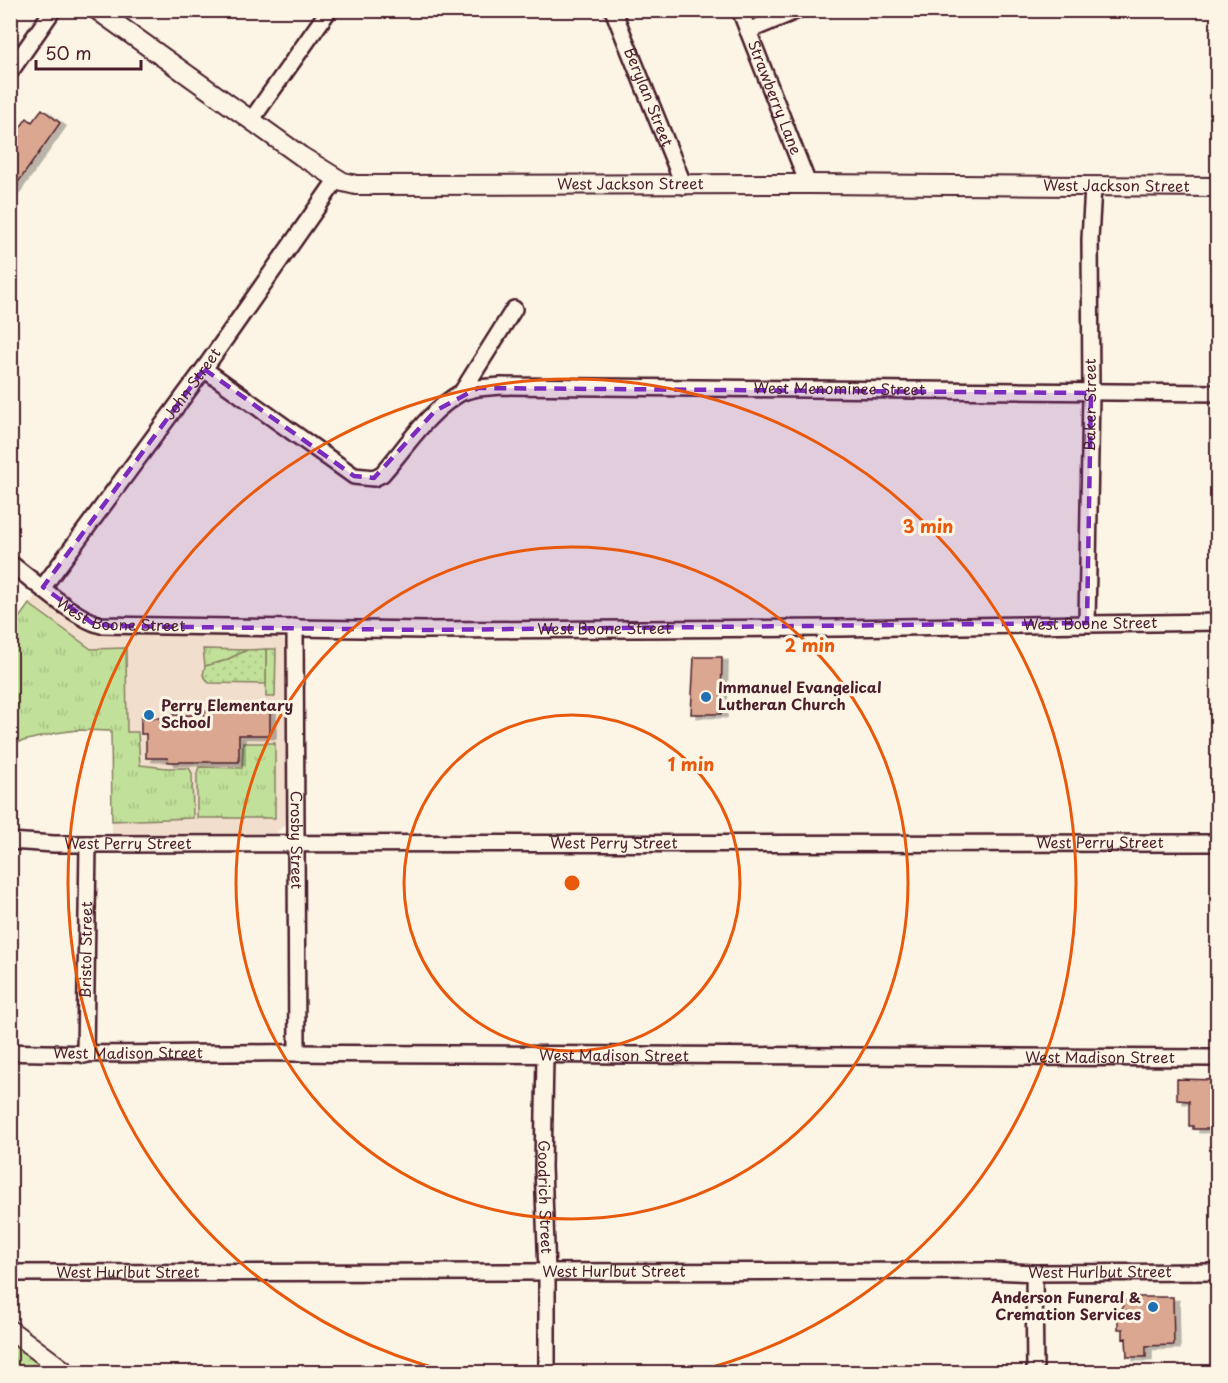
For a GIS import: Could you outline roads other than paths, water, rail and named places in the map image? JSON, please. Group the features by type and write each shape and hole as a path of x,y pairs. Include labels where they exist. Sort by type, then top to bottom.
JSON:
{"street":[{"path":"10,72 53,10"},
{"name":"West Jackson Street","path":"97,10 301,156 337,179 356,185 808,184 1218,187"},
{"path":"252,119 329,10"},
{"name":"Berylan Street","path":"613,10 684,186"},
{"name":"Strawberry Lane","path":"740,10 808,184"},
{"path":"748,31 798,10"},
{"name":"John Street","path":"43,587 204,369 337,179"},
{"name":"Baker Street","path":"1087,623 1091,393 1090,239 1093,187"},
{"path":"204,369 354,476 374,478 382,474 435,411 462,392 514,309"},
{"name":"West Menominee Street","path":"462,392 501,386 1218,393"},
{"name":"West Boone Street","path":"10,563 86,619 101,625 483,630 839,628 1218,622"},
{"name":"Crosby Street","path":"295,627 297,1053"},
{"name":"West Perry Street","path":"10,841 88,844 297,842 1218,843"},
{"name":"Bristol Street","path":"84,1055 88,844"},
{"name":"West Madison Street","path":"10,1052 84,1055 297,1053 546,1057 1218,1058"},
{"name":"Goodrich Street","path":"546,1057 543,1167 547,1273 547,1372"},
{"name":"West Hurlbut Street","path":"10,1273 1218,1272"},
{"path":"1034,1273 1035,1372"},
{"path":"10,1330 66,1372"}],"place":[{"name":"Immanuel Evangelical Lutheran Church","path":"706,697"},
{"name":"Perry Elementary School","path":"149,715"},
{"name":"Anderson Funeral & Cremation Services","path":"1153,1307"}]}
